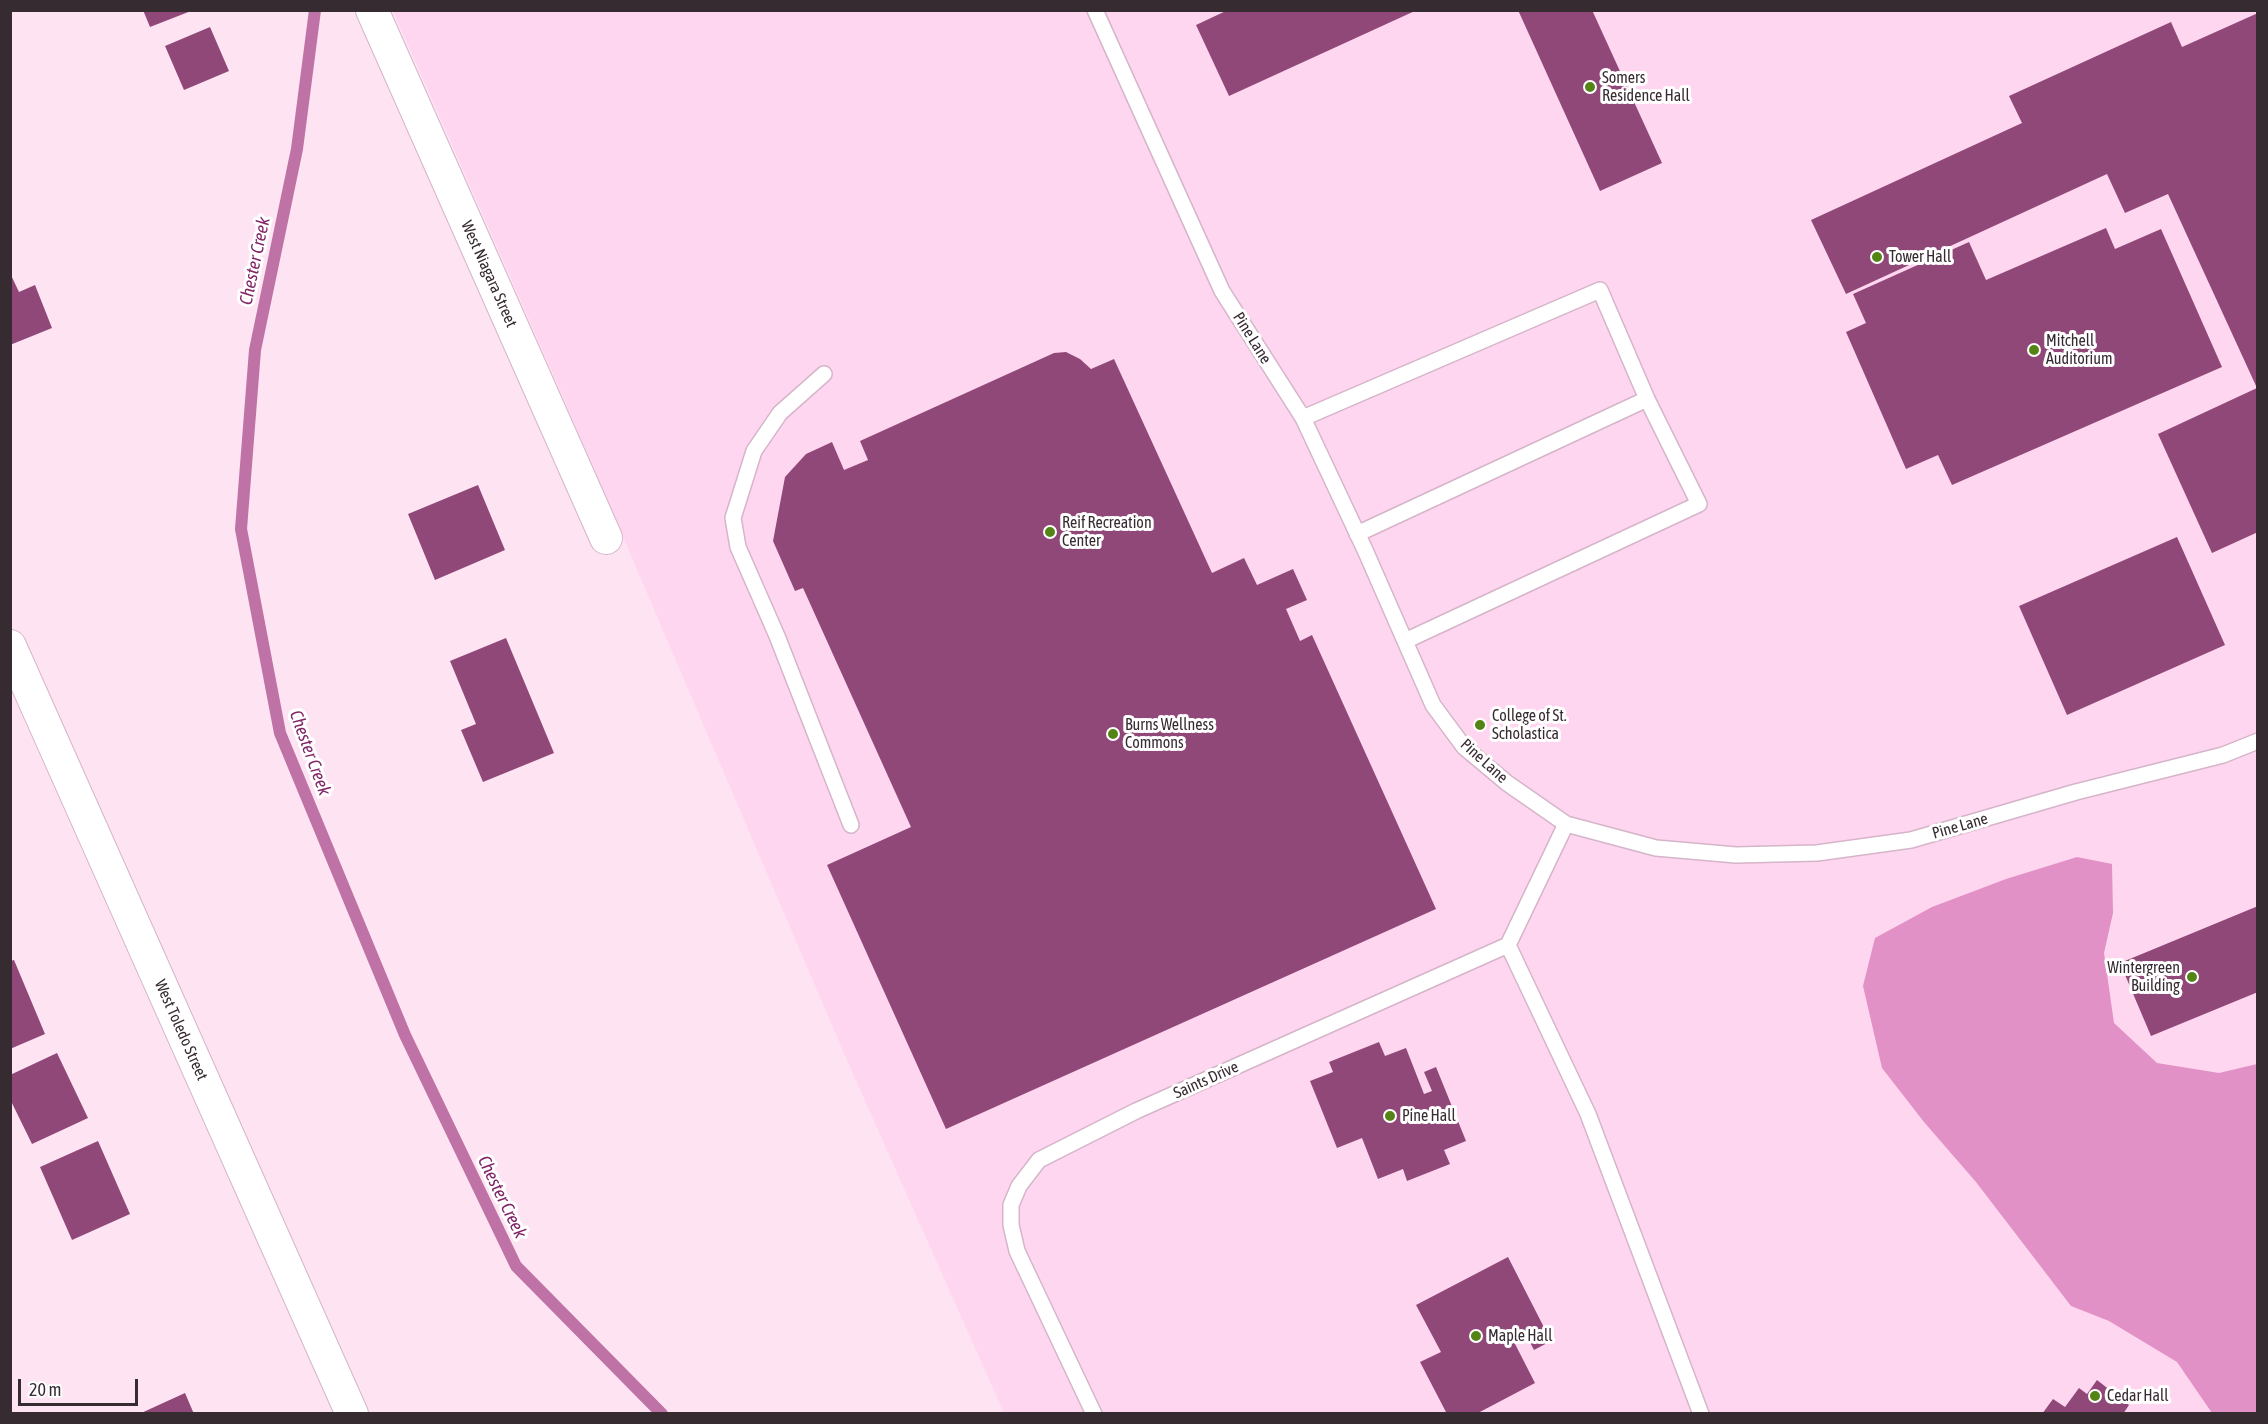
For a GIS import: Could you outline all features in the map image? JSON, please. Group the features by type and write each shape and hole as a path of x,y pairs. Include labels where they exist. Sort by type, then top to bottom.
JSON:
{"street":[{"name":"West Niagara Street","path":"372,10 606,538"},
{"name":"West Toledo Street","path":"10,646 352,1413"}],"lane":[{"name":"Pine Lane","path":"1095,10 1222,291 1303,418 1433,705 1464,747 1507,783 1566,824 1656,848 1736,855 1817,853 1911,840 2076,792 2223,755 2258,741"},
{"path":"1303,418 1599,290 1647,399 1699,504 1405,641"},
{"path":"824,374 780,413 754,451 733,518 738,547 777,636 851,825"},
{"path":"1357,534 1647,399"},
{"path":"1566,824 1508,945 1588,1114 1701,1413"},
{"name":"Saints Drive","path":"1094,1413 1017,1251 1011,1225 1011,1205 1019,1186 1039,1160 1136,1111 1508,945"}],"shaded area":[{"name":"College of St. Scholastica","path":"393,11 2257,11 2257,1413 1004,1413 846,1058 561,392"},
{"path":"2077,857 2112,864 2113,913 2104,953 2114,1023 2157,1063 2219,1073 2257,1064 2257,1413 2212,1413 2177,1362 2109,1321 2071,1306 1976,1182 1924,1122 1882,1068 1863,986 1875,938 1932,907 2006,879"}],"building":[{"path":"143,10 191,10 191,11 150,27"},
{"path":"1228,10 1417,10 1229,96 1196,25"},
{"name":"Somers Residence Hall","path":"1518,10 1592,10 1662,163 1600,191"},
{"name":"Tower Hall","path":"2258,13 2258,532 2212,553 2158,434 2257,388 2168,194 2125,213 2107,174 1846,294 1811,220 2022,123 2009,96 2171,22 2182,47"},
{"path":"210,27 229,71 184,90 165,46"},
{"name":"Mitchell Auditorium","path":"2106,228 2115,249 2161,229 2222,367 1952,485 1938,455 1906,469 1846,332 1866,323 1853,294 1969,242 1986,280"},
{"path":"10,273 19,292 35,285 52,328 10,345"},
{"name":"Burns Wellness Commons","path":"1066,352 1080,359 1091,369 1114,359 1212,573 1244,558 1257,585 1293,569 1307,600 1286,609 1300,641 1312,635 1436,909 946,1129 827,865 911,827 803,588 795,591 773,541 785,477 806,454 832,442 844,470 868,460 860,441 1054,353"},
{"path":"478,485 505,550 435,580 408,514"},
{"path":"2177,537 2225,645 2067,715 2019,606"},
{"path":"506,638 554,753 483,782 461,730 476,724 450,661"},
{"name":"Wintergreen Building","path":"2258,906 2258,992 2151,1036 2120,963"},
{"path":"14,960 45,1034 10,1049 10,961"},
{"name":"Pine Hall","path":"1379,1042 1385,1056 1406,1048 1424,1094 1432,1091 1424,1072 1436,1067 1466,1141 1444,1150 1450,1164 1407,1181 1403,1169 1378,1179 1362,1138 1337,1148 1310,1081 1333,1072 1329,1062"},
{"path":"57,1053 88,1118 32,1144 10,1099 10,1075"},
{"path":"98,1141 130,1214 72,1240 40,1167"},
{"name":"Maple Hall","path":"1508,1257 1551,1341 1534,1350 1525,1333 1513,1340 1535,1383 1476,1414 1447,1414 1420,1362 1441,1352 1416,1305"},
{"name":"Cedar Hall","path":"2097,1380 2129,1405 2123,1414 2042,1414 2053,1399 2065,1407 2079,1388 2087,1394"},
{"path":"185,1393 194,1414 139,1414"}],"waterway":[{"name":"Chester Creek","path":"315,10 297,149 255,350 241,529 280,733 405,1035 516,1266 662,1414"}],"place":[{"name":"Somers Residence Hall","path":"1590,87"},
{"name":"Tower Hall","path":"1877,257"},
{"name":"Mitchell Auditorium","path":"2034,350"},
{"name":"Reif Recreation Center","path":"1050,532"},
{"name":"College of St. Scholastica","path":"1480,725"},
{"name":"Burns Wellness Commons","path":"1113,734"},
{"name":"Wintergreen Building","path":"2192,977"},
{"name":"Pine Hall","path":"1390,1116"},
{"name":"Maple Hall","path":"1476,1336"},
{"name":"Cedar Hall","path":"2095,1396"}]}
